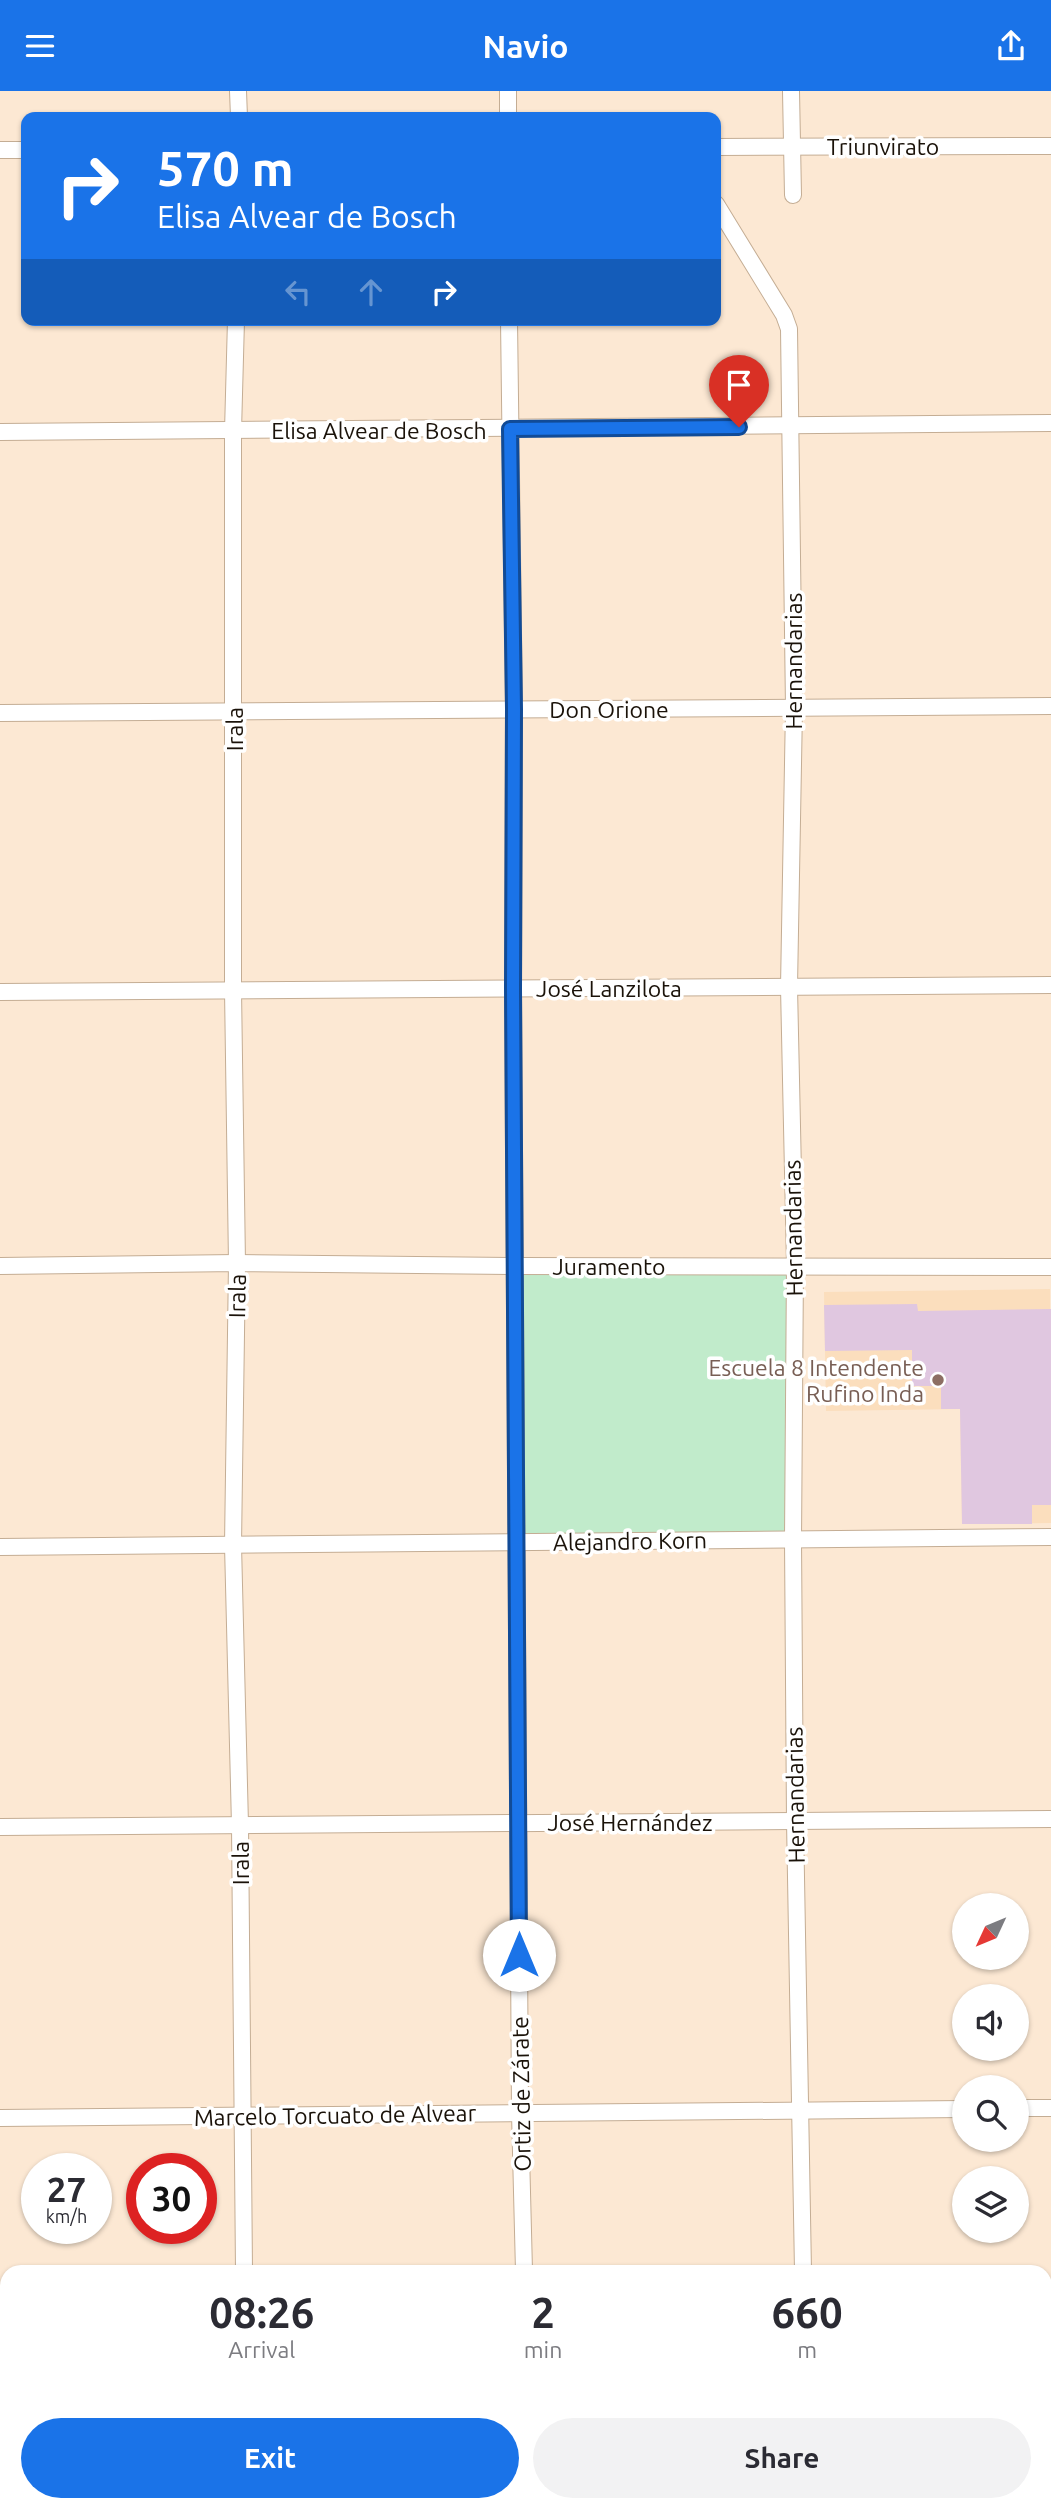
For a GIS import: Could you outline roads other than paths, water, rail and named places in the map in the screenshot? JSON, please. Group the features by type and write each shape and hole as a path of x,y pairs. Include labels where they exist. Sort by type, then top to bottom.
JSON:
{"street":[{"path":"238,91 239,112"},
{"path":"508,91 508,112"},
{"path":"791,91 793,195"},
{"name":"Triunvirato","path":"721,147 1051,146"},
{"path":"0,150 21,150"},
{"name":"Hernandarias","path":"721,212 784,315 789,329 793,708 789,987 795,1265 795,1821 803,2265"},
{"name":"Irala","path":"236,326 233,431 233,990 237,1263 233,1545 240,1825 244,2265"},
{"name":"Ortiz de Zárate","path":"509,326 514,709 513,988 520,2113 524,2265"},
{"name":"Elisa Alvear de Bosch","path":"0,432 1051,423"},
{"name":"Don Orione","path":"0,713 1051,706"},
{"name":"José Lanzilota","path":"0,992 1051,985"},
{"name":"Juramento","path":"0,1266 237,1263 1051,1267"},
{"name":"Alejandro Korn","path":"0,1547 1051,1537"},
{"name":"José Hernández","path":"0,1827 1051,1819"},
{"path":"1029,2108 1051,2108"},
{"name":"Marcelo Torcuato de Alvear","path":"0,2118 952,2109"}],"place":[{"name":"Escuela 8 Intendente Rufino Inda","path":"938,1380"}]}
